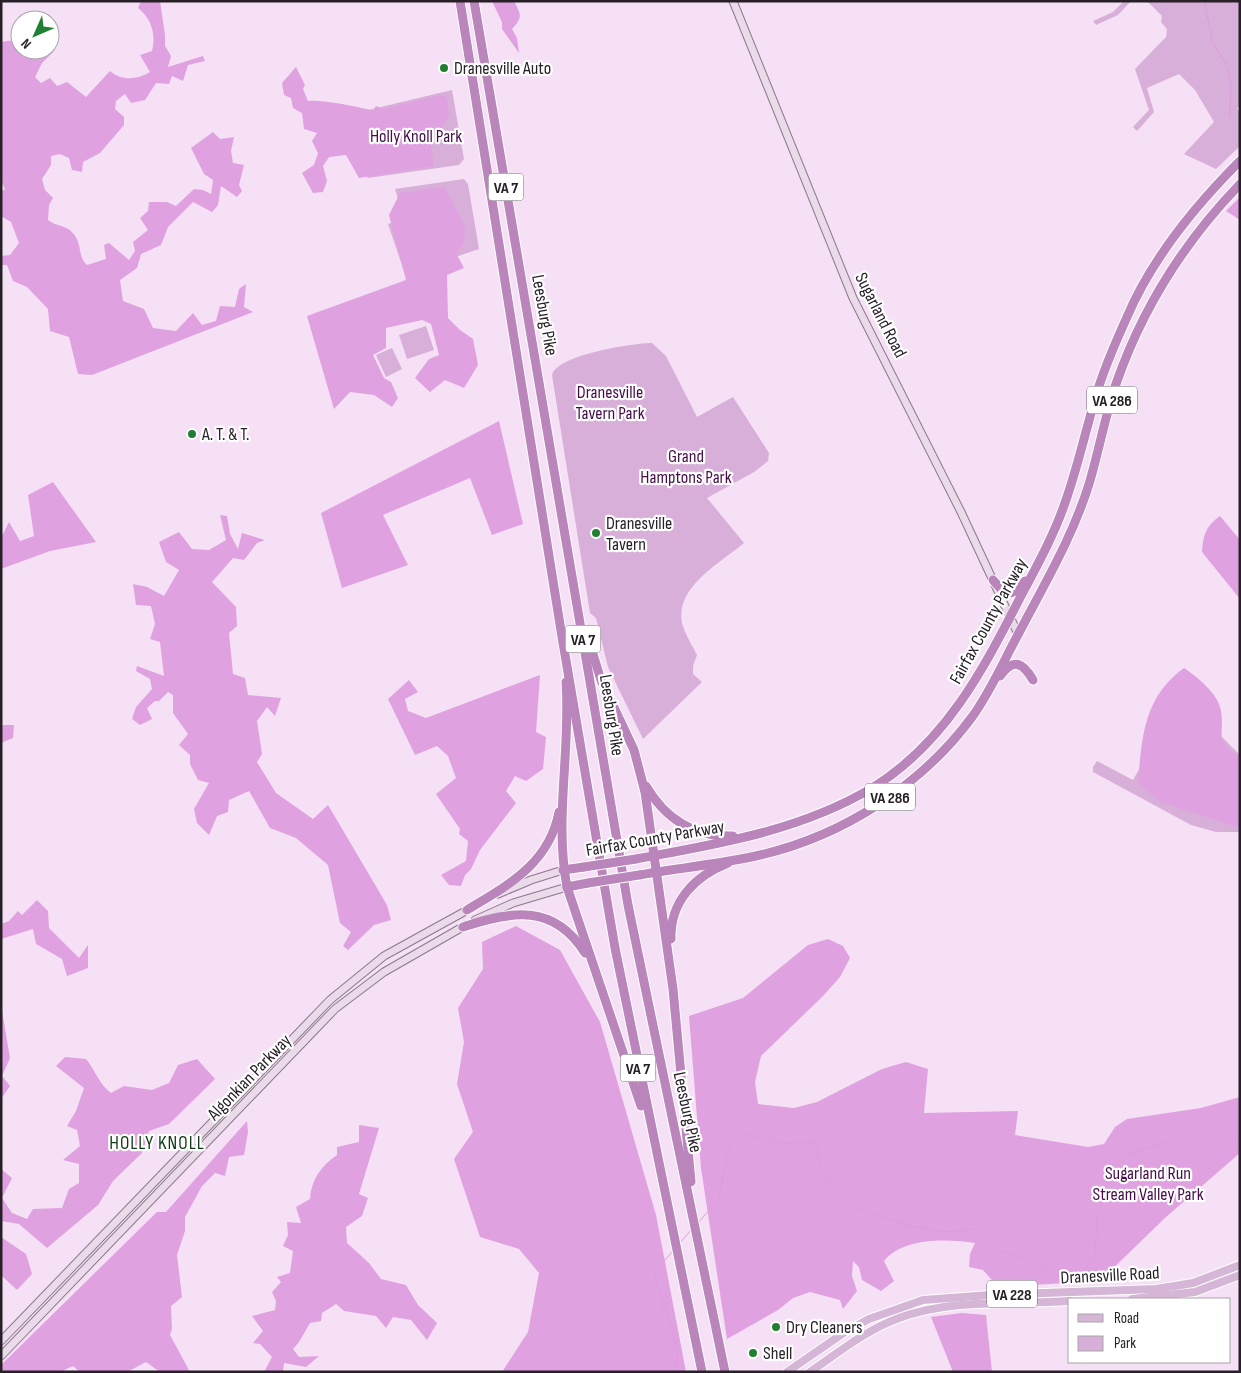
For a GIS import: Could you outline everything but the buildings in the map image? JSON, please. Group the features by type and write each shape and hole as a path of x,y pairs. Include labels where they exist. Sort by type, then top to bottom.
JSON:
{"highway":[{"name":"Leesburg Pike","path":"460,1 562,637 626,1010 702,1372"},
{"name":"Leesburg Pike","path":"474,1 628,905 725,1372"},
{"name":"Fairfax County Parkway","path":"564,870 721,844 813,817 873,787 911,759 936,735 976,680 1040,561 1066,503 1099,385 1128,314 1149,276 1182,226 1202,201 1240,161"},
{"name":"Fairfax County Parkway","path":"566,887 760,855 830,830 898,791 950,745 987,694 1077,517 1090,482 1116,386 1142,322 1179,258 1207,220 1240,184"},
{"path":"993,580 1006,592 1014,592 1040,561"},
{"path":"576,595 598,670 630,741 650,794 663,810 687,828 712,836 756,834"},
{"path":"562,637 566,696 562,797 566,887 631,1074 667,1203"},
{"path":"987,694 1003,672 1015,664 1026,668 1033,680"},
{"path":"642,776 673,989 688,1131 693,1214"},
{"path":"467,910 517,879 534,864 553,834 562,797"},
{"path":"673,989 672,924 683,895 695,882 711,870 730,862 760,855"},
{"path":"463,927 504,915 524,914 546,920 562,928 575,939 596,973"}],"main road":[{"name":"Sugarland Road","path":"733,1 853,298 898,382 1018,634"},
{"name":"Algonkian Parkway","path":"1,1341 330,1000 384,956 467,910 530,880 564,870"},
{"name":"Algonkian Parkway","path":"1,1356 336,1009 384,972 463,927 513,903 566,887"},
{"name":"Dranesville Road","path":"787,1372 845,1332 869,1319 923,1300 990,1295 1156,1289 1193,1283 1240,1265"},
{"name":"Dranesville Road","path":"1141,1298 1195,1292 1240,1275"},
{"name":"Dranesville Road","path":"810,1372 874,1329 921,1311 962,1305 1068,1301"}],"green space":[{"path":"141,1 160,1 165,46 171,56 168,67 203,56 205,61 188,65 183,81 172,76 169,84 156,83 145,100 131,103 125,94 116,101 115,109 124,117 124,125 100,153 83,162 82,172 72,170 69,158 60,154 51,156 51,165 42,179 45,190 53,198 49,205 48,220 72,232 77,240 82,258 87,265 106,259 104,245 109,243 129,260 135,251 133,242 148,230 140,218 148,211 149,202 167,202 176,206 194,189 203,190 211,194 213,180 204,174 191,148 213,132 220,139 234,137 231,151 233,163 244,165 239,185 242,191 237,197 221,186 218,205 212,212 193,202 168,227 161,245 141,254 137,268 120,280 123,301 144,309 153,328 176,331 193,313 202,325 216,321 220,306 235,307 239,289 246,284 244,307 253,312 92,375 78,374 69,337 50,331 48,309 27,287 13,281 7,265 1,265 1,256 10,255 19,243 11,222 1,216 1,192 5,189 1,180 1,42 10,41 10,60 45,60 35,77 41,83 50,78 57,86 67,82 86,97 110,71 124,78 140,77 150,72 140,55 152,51 153,33 147,17 138,8"},
{"path":"492,1 514,1 520,16 512,29 517,38 519,53 502,29 502,22"},
{"path":"1124,1 1131,1 1118,15 1096,25 1093,21 1113,12"},
{"path":"1147,1 1240,1 1240,106 1237,108 1240,113 1240,146 1216,169 1184,154 1214,122 1195,90 1179,74 1147,88 1154,112 1137,131 1133,127 1149,110 1135,69 1166,37 1167,29 1161,22 1162,16"},
{"name":"Holly Knoll Park","path":"296,67 305,85 303,89 308,101 360,107 373,111 376,106 383,109 442,95 447,98 449,115 431,146 434,166 359,178 346,155 329,157 323,166 327,181 323,192 313,193 302,173 314,165 318,153 312,141 317,133 304,129 302,113 293,108 291,98 284,95 282,83"},
{"name":"Holly Knoll Park","path":"452,90 464,159 459,165 368,178 322,121"},
{"name":"Holly Knoll Park","path":"464,179 468,184 479,249 405,274 388,224 404,219 395,189"},
{"path":"444,187 466,228 463,244 456,253 464,268 447,275 448,318 473,339 478,365 464,388 445,380 430,392 415,378 429,359 439,355 431,324 422,320 386,328 386,348 373,355 384,378 391,382 398,398 392,407 374,395 350,392 334,409 307,316 406,280 389,215 400,193"},
{"path":"1240,197 1240,220 1226,211"},
{"path":"426,326 434,350 407,359 399,335"},
{"name":"Dranesville Tavern Park","path":"652,343 666,356 697,417 733,397 769,453 768,461 754,472 707,498 744,543 701,577 685,598 682,610 682,623 697,655 693,666 693,674 702,682 643,739 608,667 596,618 590,613 552,375 557,368 581,356 629,345"},
{"path":"392,348 402,369 386,377 376,355"},
{"path":"499,421 523,524 492,535 470,478 383,515 408,565 342,588 321,513"},
{"path":"53,482 96,542 50,551 1,569 1,538 9,522 20,541 34,536 28,495"},
{"path":"220,515 227,516 230,534 238,549 242,533 265,540 257,543 244,560 233,558 212,582 236,607 237,626 229,633 233,674 245,678 248,695 281,698 275,716 267,707 257,721 262,754 257,762 276,793 313,819 328,805 387,905 391,920 374,925 348,950 343,946 351,932 340,923 328,865 296,838 270,828 249,791 229,800 228,812 217,816 209,835 197,823 194,809 209,783 198,780 190,764 190,755 179,745 188,734 173,713 173,695 168,692 159,701 155,701 147,708 152,719 140,725 132,719 136,707 152,689 150,679 136,671 137,666 164,676 160,642 150,639 155,624 151,606 136,605 133,584 147,587 164,596 179,570 166,562 159,542 179,532 192,549 209,550 226,540"},
{"path":"1220,516 1240,540 1240,599 1202,552 1206,531 1211,523"},
{"path":"1184,668 1212,692 1216,698 1221,711 1223,741 1226,746 1240,757 1240,828 1160,802 1138,782 1144,733 1153,705 1160,692"},
{"path":"540,675 536,732 546,737 543,769 526,781 515,776 506,791 516,803 480,850 471,869 465,875 461,886 449,885 441,875 466,861 468,841 459,834 460,829 436,794 456,778 448,756 437,746 415,755 388,699 409,680 418,692 405,699 408,711 426,718"},
{"path":"1,725 14,725 13,738 1,743"},
{"path":"1216,731 1240,755 1240,832 1216,832 1191,825 1093,772 1093,767 1097,761 1133,780 1151,748"},
{"path":"37,900 48,911 49,928 79,958 88,945 88,968 67,976 62,959 36,944 33,929 1,939 1,924 9,921 18,911 22,915"},
{"path":"516,926 560,950 600,1022 656,1215 686,1372 502,1372 528,1332 539,1273 519,1249 480,1237 454,1159 473,1132 457,1084 464,1042 458,1008 483,969 482,942"},
{"name":"Sugarland Run Stream Valley Park","path":"828,939 843,946 850,958 840,977 823,996 761,1056 755,1082 758,1104 794,1108 817,1102 882,1069 906,1062 928,1069 924,1113 1018,1111 1015,1135 1088,1147 1104,1144 1115,1127 1127,1119 1201,1108 1240,1097 1240,1153 1166,1217 1100,1281 998,1287 983,1270 969,1267 970,1254 975,1243 952,1241 926,1242 903,1248 893,1253 884,1261 894,1281 881,1291 862,1280 859,1267 853,1261 852,1276 857,1291 843,1309 840,1300 810,1292 793,1298 778,1310 727,1339 701,1168 689,1016 743,998 808,945"},
{"path":"1,1005 10,1058 2,1076 10,1086 1,1099"},
{"path":"65,1057 86,1059 103,1085 111,1093 124,1086 152,1090 169,1083 178,1065 197,1059 215,1079 169,1124 149,1131 142,1153 113,1181 98,1205 47,1248 19,1224 1,1221 1,1169 12,1178 2,1198 12,1213 27,1219 33,1209 62,1208 69,1189 79,1183 79,1164 63,1160 80,1146 77,1130 67,1126 76,1111 84,1088 56,1066"},
{"path":"247,1121 248,1132 244,1155 229,1157 225,1176 215,1173 202,1186 185,1217 185,1231 177,1255 182,1297 171,1306 172,1329 170,1335 190,1372 160,1372 146,1362 127,1372 80,1372 73,1366 60,1372 1,1372 1,1365 157,1212 166,1212"},
{"path":"359,1125 379,1128 359,1194 368,1198 362,1216 346,1227 347,1243 369,1263 381,1279 406,1285 418,1305 437,1323 427,1340 411,1320 393,1317 386,1328 376,1316 344,1311 336,1304 322,1313 321,1321 310,1323 293,1349 299,1357 319,1356 306,1367 284,1363 283,1372 264,1372 272,1357 260,1344 253,1343 263,1331 252,1316 275,1310 276,1301 272,1292 281,1282 277,1277 290,1273 293,1251 283,1246 288,1235 287,1222 301,1223 296,1207 310,1199 312,1186 318,1174 337,1155 337,1147 359,1142"},
{"path":"1,1237 26,1254 32,1274 17,1290 1,1275"},
{"path":"962,1313 986,1315 992,1372 953,1372 931,1317"}],"waterway":[{"path":"1204,1 1213,43 1228,68 1231,88 1230,117"},
{"path":"697,1224 719,1199 732,1142 741,1133 780,1143 817,1142 820,1169 857,1207 905,1225 943,1232 976,1229 997,1249 1028,1261 1056,1275 1079,1277 1095,1256 1097,1218 1109,1177 1128,1155 1179,1139 1202,1156 1240,1138"},
{"path":"679,1244 691,1230"},
{"path":"673,1251 655,1271 658,1289 678,1350 676,1372"}],"place":[{"name":"Dranesville Auto","path":"444,68"},
{"name":"A. T. & T.","path":"192,434"},
{"name":"Dranesville Tavern","path":"596,533"},
{"name":"Dry Cleaners","path":"776,1327"},
{"name":"Shell","path":"753,1353"}],"district":[{"name":"HOLLY KNOLL","path":"157,1142"}],"park label":[{"name":"Grand Hamptons Park","path":"686,466"}]}
